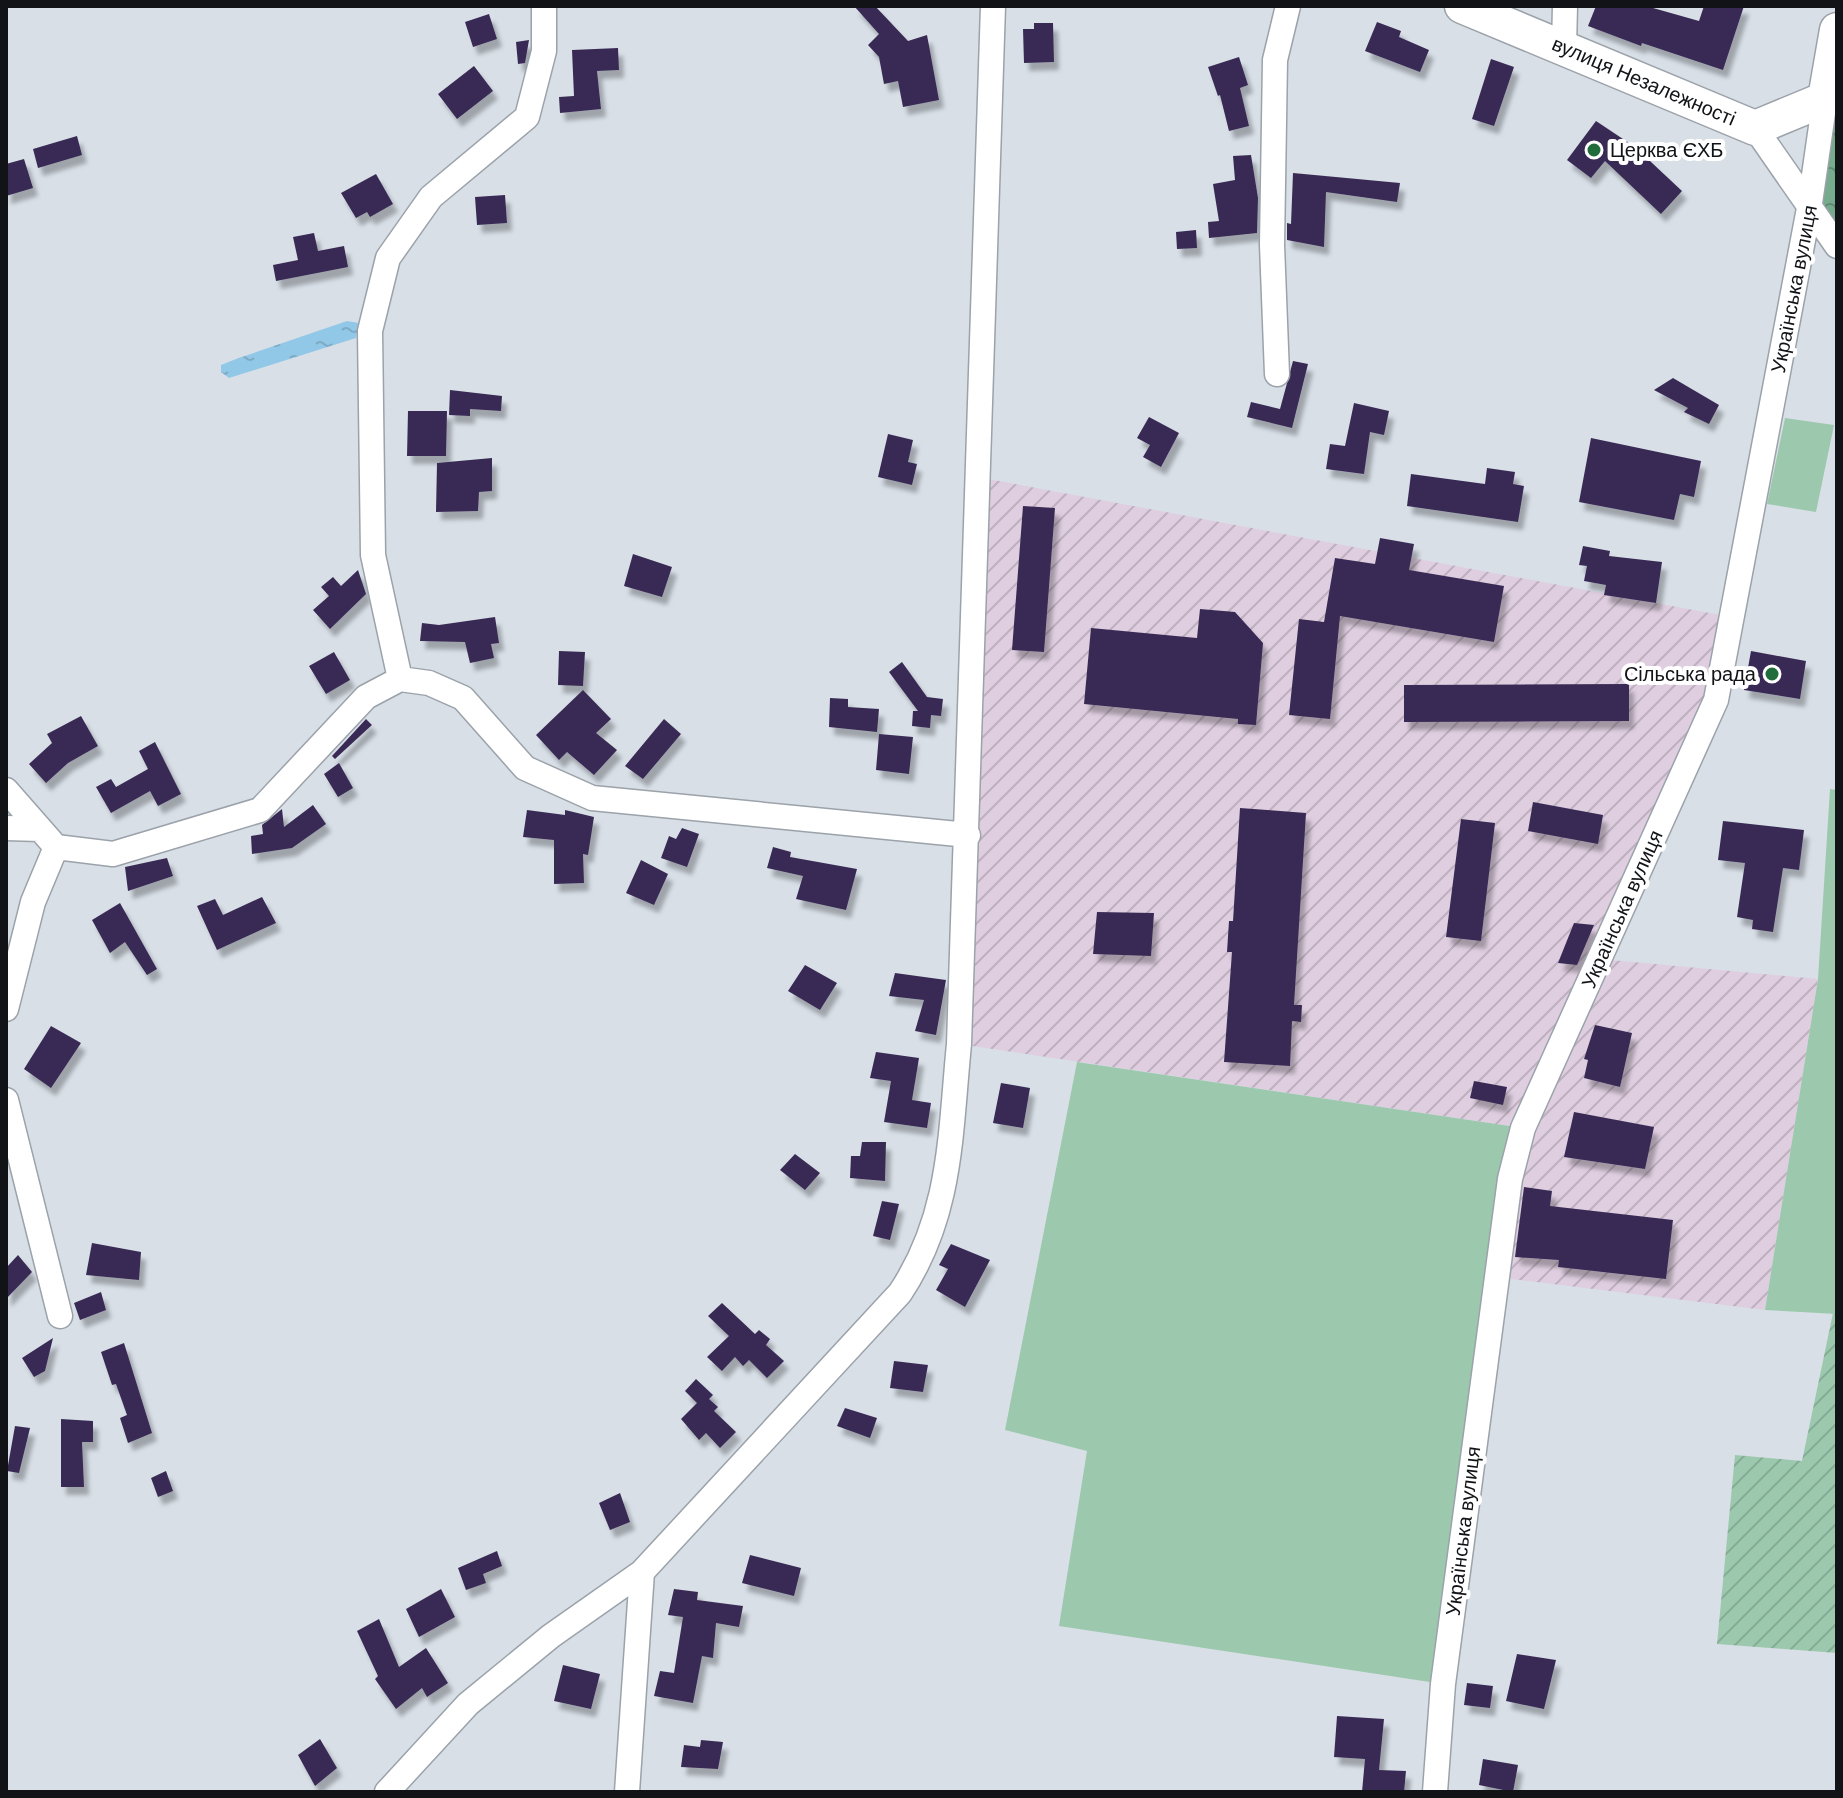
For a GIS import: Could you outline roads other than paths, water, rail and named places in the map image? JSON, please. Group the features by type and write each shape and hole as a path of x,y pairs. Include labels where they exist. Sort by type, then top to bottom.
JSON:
{"street":[{"path":"400,679 373,555 370,331 388,258 431,197 527,117 544,51 544,6"},
{"path":"387,1792 468,1704 551,1636 642,1572 875,1323 900,1293 924,1254 945,1192 959,1044 993,6"},
{"path":"1277,374 1272,245 1275,60 1288,6"},
{"name":"вулиця Незалежності","path":"1462,6 1755,128 1825,99"},
{"path":"1564,47 1565,6"},
{"name":"Українська вулиця","path":"1435,1792 1443,1684 1510,1179 1523,1128 1716,700 1810,203 1837,30"},
{"path":"1755,128 1837,246"},
{"path":"6,828 113,854 260,810 366,697 400,679 429,683 463,698 525,768 592,798 968,835"},
{"path":"6,790 48,838"},
{"path":"6,1009 48,838"},
{"path":"6,1100 60,1316"},
{"path":"627,1792 642,1572"}],"water":[{"path":"347,321 359,323 356,338 229,378 221,372 221,365"}],"place":[{"name":"Церква ЄХБ","path":"1594,150"},
{"name":"Сільська рада","path":"1772,674"}]}
